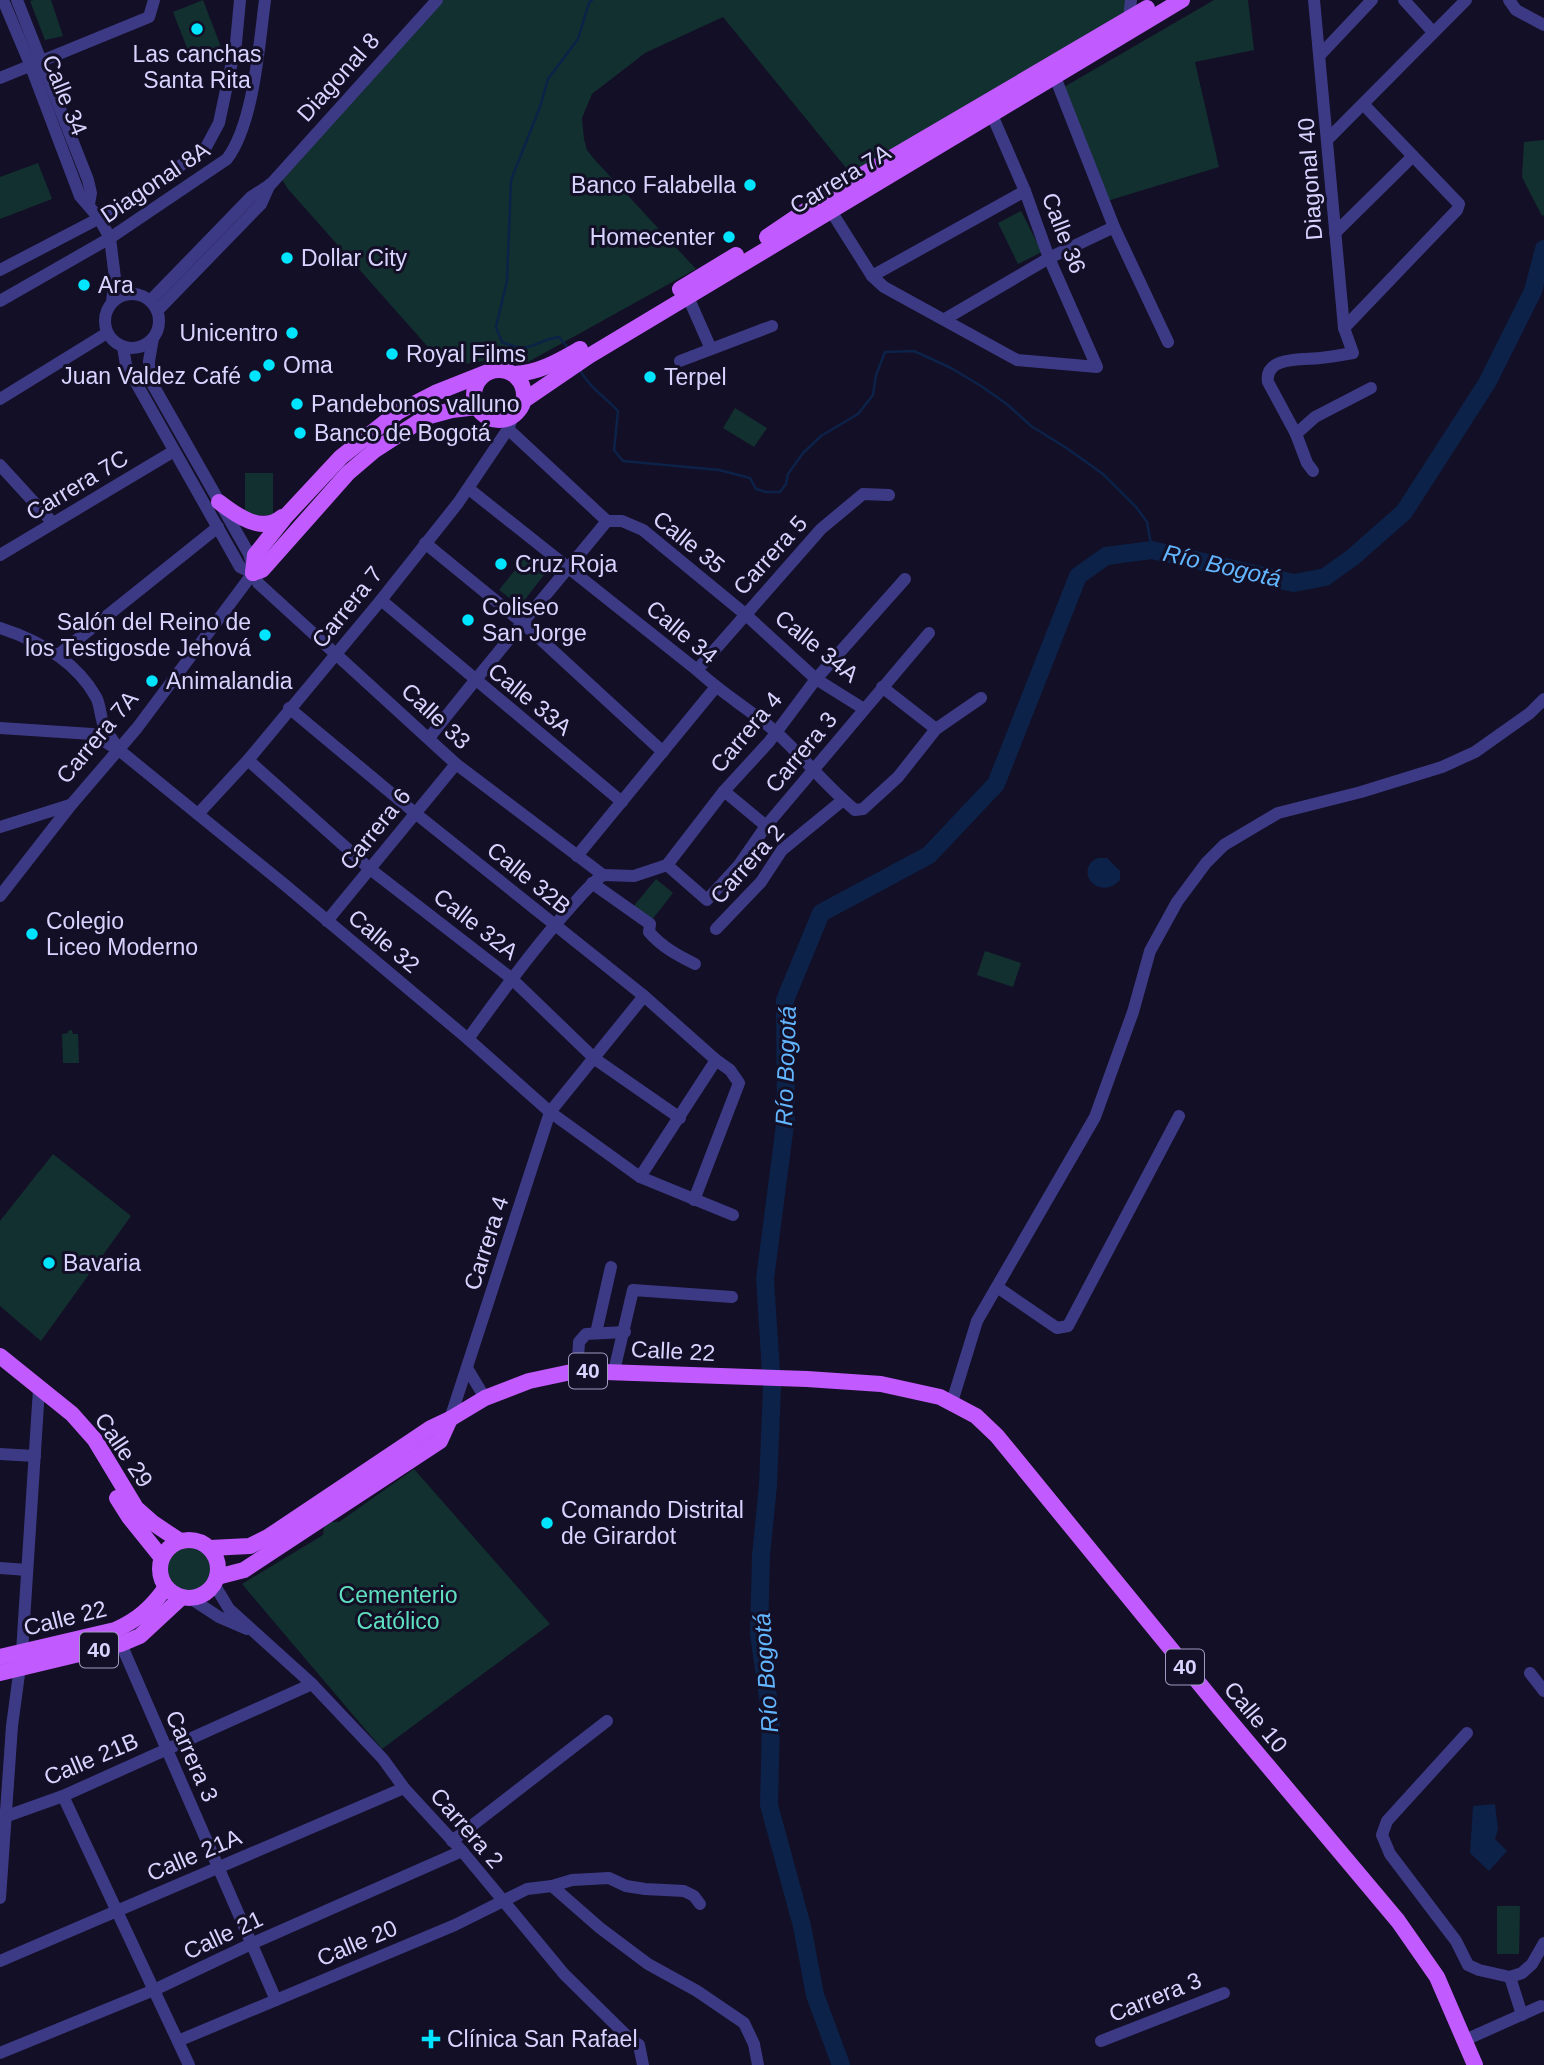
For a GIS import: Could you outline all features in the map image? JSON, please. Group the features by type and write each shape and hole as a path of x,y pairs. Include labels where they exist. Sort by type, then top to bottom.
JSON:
{"main road":[{"name":"Carrera 7A","path":"523,401 564,365 835,191 1161,0"},
{"name":"Carrera 7A","path":"587,351 688,297 1182,0"},
{"name":"Carrera 7A","path":"514,374 528,374 564,365"},
{"path":"504,370 514,374 524,389 523,401 511,422 487,417 477,407 474,396 476,384 488,372 504,370"},
{"name":"Carrera 7A","path":"253,573 255,555 341,457 398,412 435,393 488,372"},
{"name":"Carrera 7A","path":"253,573 262,569 348,473 375,450 426,417 477,407"},
{"path":"219,502 244,519 259,524 274,524 290,512"},
{"name":"Calle 29","path":"0,1356 85,1443 129,1517 162,1559"},
{"name":"Calle 29","path":"0,1368 72,1414 95,1440 136,1508 180,1541"},
{"name":"Calle 22","path":"210,1548 250,1546 268,1537 431,1428 485,1398 552,1375 576,1371 614,1371 810,1379"},
{"name":"Calle 10","path":"810,1379 881,1384 940,1397 976,1416 997,1436 1211,1699 1398,1921 1437,1977 1475,2065"},
{"name":"Calle 22","path":"216,1581 244,1570 440,1441 450,1419"},
{"name":"40","path":"180,1541 196,1540 210,1548"},
{"path":"180,1541 166,1551 160,1568 166,1587 186,1597"},
{"path":"210,1548 218,1561 216,1581"},
{"name":"40","path":"186,1597 204,1594 216,1581"},
{"name":"Calle 22","path":"0,1673 21,1660 116,1630 133,1622 153,1606 166,1587"},
{"name":"Calle 22","path":"0,1657 21,1660 121,1644 141,1636 186,1597"}],"street":[{"name":"Calle 34","path":"3,0 35,63"},
{"name":"Calle 34","path":"17,0 35,63 80,196 89,204 110,238 115,278 112,302"},
{"path":"0,78 149,17 154,0"},
{"name":"Diagonal 8A","path":"0,270 99,218 205,149 214,136 231,72 240,0"},
{"name":"Diagonal 8A","path":"0,302 110,238 227,159 238,144 252,91 265,0"},
{"name":"Diagonal 8","path":"154,306 261,204 271,184 437,0"},
{"path":"1129,19 1131,0"},
{"name":"Diagonal 40","path":"1296,434 1268,382 1267,374 1270,368 1290,359 1317,359 1353,353 1344,328 1314,0"},
{"path":"1320,55 1372,0"},
{"path":"1404,0 1433,32"},
{"path":"1328,139 1466,0"},
{"path":"1509,0 1516,10 1544,25"},
{"path":"1055,77 1114,227 1168,342"},
{"path":"1344,328 1457,210 1459,204 1364,105"},
{"name":"Calle 36","path":"945,319 1017,360 1097,367 1049,258 1025,191 992,115"},
{"path":"1335,233 1413,156"},
{"path":"872,276 1025,191"},
{"path":"831,211 872,276 884,287 945,319 1049,258 1114,227"},
{"path":"115,278 128,294"},
{"path":"128,294 144,297 154,306 159,327 153,338 137,348 114,343 107,333 104,317 112,302 128,294"},
{"path":"688,297 711,349"},
{"path":"680,361 772,326"},
{"path":"0,399 107,333"},
{"name":"Calle 33","path":"153,338 149,378 249,554 258,583 456,764 577,856 598,879 650,924 649,932 662,946 695,964"},
{"name":"Calle 33","path":"123,347 126,365 240,567 253,573"},
{"path":"1313,471 1307,463 1296,434 1315,417 1371,388"},
{"name":"Carrera 7","path":"198,814 248,760 381,600 469,489 511,422"},
{"name":"Calle 35","path":"511,422 607,521 622,521 635,525 745,614"},
{"name":"Carrera 7C","path":"0,555 174,451"},
{"path":"0,465 53,523"},
{"name":"Calle 34","path":"469,489 697,670 715,688 776,732 855,810 863,808 898,777 936,729"},
{"name":"Carrera 5","path":"697,670 821,529 863,494 889,495"},
{"path":"429,737 607,521"},
{"path":"58,655 218,527"},
{"path":"425,543 524,624 663,752"},
{"name":"Carrera 7A","path":"0,896 71,805 119,750 253,573"},
{"name":"Carrera 4","path":"667,865 816,679 905,579"},
{"name":"Calle 33A","path":"381,600 622,802"},
{"name":"Calle 34A","path":"745,614 816,679 864,709"},
{"path":"0,628 19,634 58,655 82,677 97,698 103,723 119,750"},
{"name":"Carrera 3","path":"667,865 706,900 739,866 766,826 929,633"},
{"path":"882,687 936,729 981,698"},
{"path":"577,856 715,688"},
{"path":"952,1402 977,1321 1095,1117 1133,1012 1150,951 1177,902 1206,863 1224,845 1278,813 1442,767 1475,751 1530,713 1544,699"},
{"name":"Calle 32B","path":"289,708 554,926 644,996 730,1070 739,1083 694,1200"},
{"name":"Calle 32","path":"0,728 92,734 119,750 468,1039 550,1112 640,1177 733,1215"},
{"name":"Calle 32A","path":"248,760 370,869 511,978 595,1059 680,1118"},
{"name":"Carrera 6","path":"327,921 456,764"},
{"path":"724,791 766,826"},
{"name":"Carrera 2","path":"716,929 761,882 782,850 843,800"},
{"path":"0,827 71,805"},
{"path":"468,1039 511,978 598,879 634,876 667,865"},
{"name":"Carrera 4","path":"450,1419 550,1112 644,996"},
{"path":"640,1177 716,1060"},
{"path":"997,1287 1057,1328 1068,1326 1179,1116"},
{"path":"596,1333 611,1267"},
{"path":"614,1371 633,1290 732,1297"},
{"path":"578,1359 579,1342 586,1335 625,1332"},
{"path":"467,1368 485,1398"},
{"path":"0,1898 3,1815 21,1660 38,1394"},
{"path":"0,1454 35,1456"},
{"path":"0,1568 27,1570"},
{"name":"Carrera 2","path":"216,1581 229,1609 312,1684 383,1759 404,1788 462,1851 564,1974 639,2045 643,2061"},
{"name":"Carrera 2","path":"186,1597 219,1617 254,1632"},
{"name":"Carrera 3","path":"121,1644 276,2000"},
{"path":"1530,1673 1544,1691"},
{"name":"Calle 21B","path":"3,1815 63,1796 312,1684"},
{"path":"452,1841 607,1721"},
{"path":"1467,1733 1387,1821 1382,1835 1390,1854 1456,1941 1468,1965 1510,1977 1522,1973 1532,1964 1544,1942"},
{"name":"Calle 21A","path":"0,1961 404,1788"},
{"path":"63,1796 189,2065"},
{"name":"Calle 21","path":"0,2053 154,1990 462,1851"},
{"name":"Calle 20","path":"178,2041 455,1925 527,1889 572,1880 608,1878 626,1886 684,1891 694,1896 700,1904"},
{"path":"552,1886 600,1928 648,1964 697,1991 744,2023 754,2044 758,2065"},
{"path":"1510,1977 1522,2015"},
{"name":"Carrera 3","path":"1101,2041 1224,1993"},
{"path":"1465,2040 1541,2006"}],"green space":[{"path":"51,0 63,36 45,40 30,1"},
{"name":"Las canchas Santa Rita","path":"203,0 221,47 191,58 173,12"},
{"path":"437,0 1127,0 1126,17 851,174 723,17 645,53 592,94 582,118 584,139 587,150 594,159 696,269 528,362 499,359 464,364 436,356 288,189 277,172"},
{"path":"1214,0 1248,0 1254,50 1195,62 1219,167 1107,201 1064,87"},
{"path":"1544,140 1542,216 1522,177 1524,142"},
{"path":"38,163 52,199 0,219 0,177"},
{"path":"1021,211 1042,252 1018,264 998,223"},
{"path":"735,408 767,428 754,447 723,428"},
{"path":"245,473 273,473 273,515 245,515"},
{"path":"526,556 547,571 520,606 499,590"},
{"path":"656,879 673,893 651,921 633,907"},
{"path":"985,951 1021,963 1013,987 977,975"},
{"path":"72,1030 73,1034 78,1034 79,1063 63,1063 62,1034"},
{"name":"Bavaria","path":"53,1154 131,1216 41,1341 0,1306 0,1221"},
{"name":"Cementerio Católico","path":"414,1469 550,1624 382,1749 242,1584 323,1535 328,1522 339,1522"},
{"path":"189,1546 205,1553 212,1569 205,1585 189,1592 173,1585 166,1569 173,1553"},
{"path":"1497,1906 1520,1906 1519,1954 1497,1954"}],"water":[{"path":"1107,858 1120,871 1120,880 1108,887 1092,883 1087,872 1092,861"},
{"path":"1495,1804 1498,1829 1495,1839 1507,1851 1489,1871 1470,1853 1473,1806"}],"waterway":[{"path":"569,349 559,337 532,346 512,346 502,342 496,327 507,281 511,180 540,107 548,79 578,39 592,0"},
{"name":"Río Bogotá","path":"841,2065 815,1995 802,1926 769,1805 771,1718 759,1634 761,1556 768,1485 772,1388 765,1279 786,1117 785,1000 821,913 929,855 996,784 1078,576 1106,556 1152,550 1294,583 1325,577 1353,557 1404,512 1487,383 1533,291 1544,249"},
{"path":"580,370 618,411 614,450 623,461 719,470 750,478 756,489 780,492 786,484 788,474 803,453 821,436 858,414 873,395 876,375 885,352 914,351 981,386 1031,426 1103,474 1147,522 1152,550"}],"place":[{"name":"Las canchas Santa Rita","path":"197,29"},
{"name":"Banco Falabella","path":"750,185"},
{"name":"Homecenter","path":"729,237"},
{"name":"Dollar City","path":"287,258"},
{"name":"Ara","path":"84,285"},
{"name":"Unicentro","path":"292,333"},
{"name":"Royal Films","path":"392,354"},
{"name":"Oma","path":"269,365"},
{"name":"Juan Valdez Café","path":"255,376"},
{"name":"Terpel","path":"650,377"},
{"name":"Pandebonos valluno","path":"297,404"},
{"name":"Banco de Bogotá","path":"300,433"},
{"name":"Cruz Roja","path":"501,564"},
{"name":"Coliseo San Jorge","path":"468,620"},
{"name":"Salón del Reino de los Testigosde Jehová","path":"265,635"},
{"name":"Animalandia","path":"152,681"},
{"name":"Colegio Liceo Moderno","path":"32,934"},
{"name":"Bavaria","path":"49,1263"},
{"name":"Comando Distrital de Girardot","path":"547,1523"},
{"name":"Clínica San Rafael","path":"431,2039"}]}
